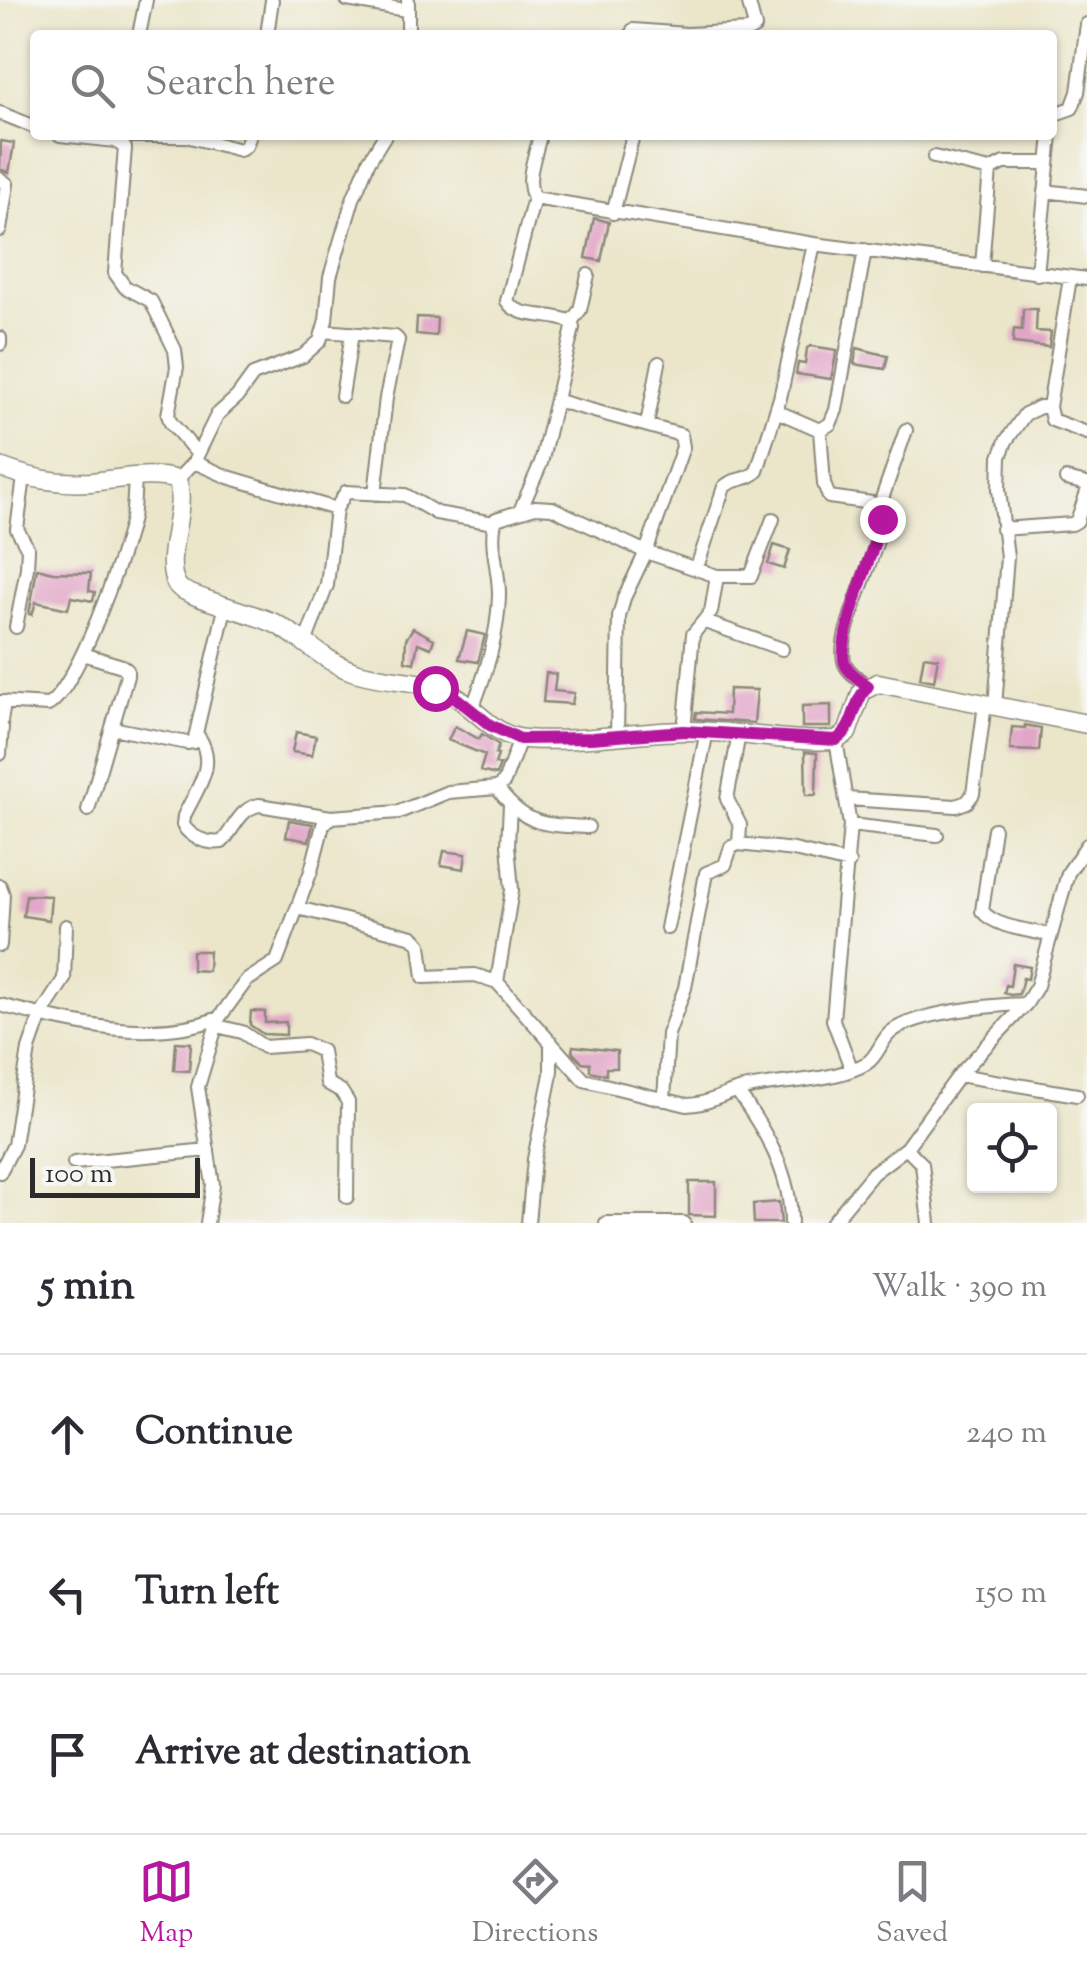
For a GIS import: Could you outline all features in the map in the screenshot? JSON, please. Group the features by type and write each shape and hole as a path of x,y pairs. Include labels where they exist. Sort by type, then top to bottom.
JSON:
{"street":[{"path":"139,30 146,0"},
{"path":"267,30 272,0"},
{"path":"348,0 407,5 408,30"},
{"path":"748,0 758,30"},
{"path":"1057,113 1072,108 1082,92 1087,24"},
{"path":"1,118 30,127"},
{"path":"119,140 126,148 126,158 115,273 124,287 150,301 175,350 177,367 170,423 196,458 228,477 336,509"},
{"path":"201,140 240,150 247,140"},
{"path":"177,480 196,458 217,416 237,398 252,374 283,366 311,352 324,330 330,277 353,199 383,140"},
{"path":"539,140 530,180 534,198 506,301 516,311 571,322"},
{"path":"613,213 632,140"},
{"path":"1037,274 1050,140"},
{"path":"934,157 990,170 1004,163 1048,162"},
{"path":"982,266 990,170"},
{"path":"0,179 8,184 8,191 0,230"},
{"path":"1045,191 1087,196"},
{"path":"534,198 814,244 1087,279"},
{"path":"697,567 724,487 734,479 755,474 776,411 814,244"},
{"path":"820,430 830,424 836,410 865,250"},
{"path":"571,322 580,310 588,275"},
{"path":"1070,278 1050,407 1052,420 1087,433"},
{"path":"520,511 538,471 558,401 571,322"},
{"path":"324,330 395,336 399,344 386,398 374,494"},
{"path":"342,396 352,333"},
{"path":"647,424 660,363"},
{"path":"558,401 681,435 684,442 619,617 616,736"},
{"path":"847,799 956,806 967,802 973,794 990,705 1006,557 1000,470 1006,441 1025,414 1050,407"},
{"path":"776,411 820,430"},
{"path":"820,430 824,484 830,497 879,507"},
{"path":"868,686 847,669 843,653 856,599 877,540 882,519 879,507 906,430"},
{"path":"0,467 39,481 165,477 177,480"},
{"path":"16,627 27,568 28,549 17,528 24,476"},
{"path":"0,754 2,702 48,705 56,701 82,654 130,526 135,478"},
{"path":"1066,479 1087,484"},
{"path":"177,480 180,490 172,562 174,582 183,592 226,604 282,627 336,664 356,672 450,693 490,725 520,739 707,731 836,740 847,733 862,691 878,683 1087,724"},
{"path":"306,643 327,585 336,509 346,492 404,496 436,514 494,523"},
{"path":"1002,529 1072,524 1078,521 1087,492"},
{"path":"472,709 498,622 494,523 499,517 552,508 646,552 717,576 750,576 773,520"},
{"path":"684,731 693,634 711,612 717,576"},
{"path":"112,728 194,742 226,604"},
{"path":"704,622 782,649"},
{"path":"82,654 127,670 88,810"},
{"path":"667,928 707,731"},
{"path":"738,734 727,799 740,825 739,844"},
{"path":"198,736 209,759 183,825 189,834 212,843 222,842 248,807 259,805 331,817 400,812 448,792 498,788 504,782 520,739"},
{"path":"836,740 850,825 833,1020 851,1068"},
{"path":"498,788 510,805 533,821 588,827"},
{"path":"497,982 512,890 510,805"},
{"path":"207,1223 213,1200 198,1087 218,1022 246,981 277,961 324,825 331,817"},
{"path":"850,825 937,836"},
{"path":"994,829 982,911 995,921 1050,935"},
{"path":"664,1100 668,1034 685,988 704,876 725,865 731,848 739,844 794,850 848,863"},
{"path":"832,1223 873,1174 906,1148 959,1075 1026,1004 1037,986 1068,873 1087,845"},
{"path":"0,886 0,944"},
{"path":"298,908 414,938 420,945 424,976 475,975 497,982 584,1080 695,1106 737,1091 866,1063 885,1038 907,1024 956,1011 1026,1004"},
{"path":"0,1172 14,1145 26,1063 41,1016 64,979 66,926"},
{"path":"0,1005 41,1016 146,1030 218,1022 264,1047 306,1044 322,1051 327,1082 341,1091 348,1102 347,1197"},
{"path":"539,1223 528,1223 534,1159 551,1074 551,1042"},
{"path":"959,1075 1077,1095"},
{"path":"737,1091 769,1138 788,1193 791,1223"},
{"path":"906,1148 922,1164 929,1223"},
{"path":"74,1163 208,1150"},
{"path":"606,1223 684,1223"}],"building":[{"path":"1,141 14,143 9,173 0,169"},
{"path":"594,218 609,222 601,261 586,258"},
{"path":"1023,309 1037,309 1036,331 1051,332 1049,347 1013,343 1014,329 1022,330"},
{"path":"417,317 437,318 436,336 416,334"},
{"path":"807,348 837,350 831,379 796,374 798,363 805,364"},
{"path":"857,348 888,356 885,369 854,364"},
{"path":"774,545 790,550 784,569 768,564"},
{"path":"37,568 91,573 89,591 95,592 93,601 71,597 68,609 36,602 32,615 29,614"},
{"path":"413,628 434,639 431,648 418,643 414,663 405,661 406,639"},
{"path":"467,631 485,635 478,662 459,659"},
{"path":"924,656 938,658 934,681 920,678"},
{"path":"546,673 556,674 554,691 574,693 572,704 543,702"},
{"path":"729,689 757,690 754,723 695,719 696,712 728,714"},
{"path":"831,705 831,727 802,727 802,706"},
{"path":"455,726 479,739 482,734 499,745 495,754 495,764 500,765 496,775 480,771 485,755 448,740"},
{"path":"1012,727 1041,728 1039,751 1010,750"},
{"path":"296,732 316,736 312,755 292,752"},
{"path":"805,752 817,753 816,795 806,795"},
{"path":"289,820 313,824 309,841 286,837"},
{"path":"444,851 466,854 464,869 441,865"},
{"path":"26,895 51,896 49,920 23,916"},
{"path":"192,951 209,951 208,971 192,970"},
{"path":"1013,964 1030,967 1019,994 1010,995 1004,993 1006,985 1010,986"},
{"path":"251,1011 265,1012 265,1023 286,1022 286,1035 263,1034 250,1025"},
{"path":"176,1042 191,1043 189,1071 174,1070"},
{"path":"573,1046 617,1051 617,1068 606,1068 606,1075 590,1071 590,1063 582,1062 572,1052"},
{"path":"689,1182 716,1182 716,1216 689,1215"},
{"path":"779,1202 781,1223 754,1223 753,1204"}],"route":[{"path":"435,688 450,693 490,725 520,739 684,731 836,740 847,733 862,691 868,686 847,669 843,653 882,519"}]}
